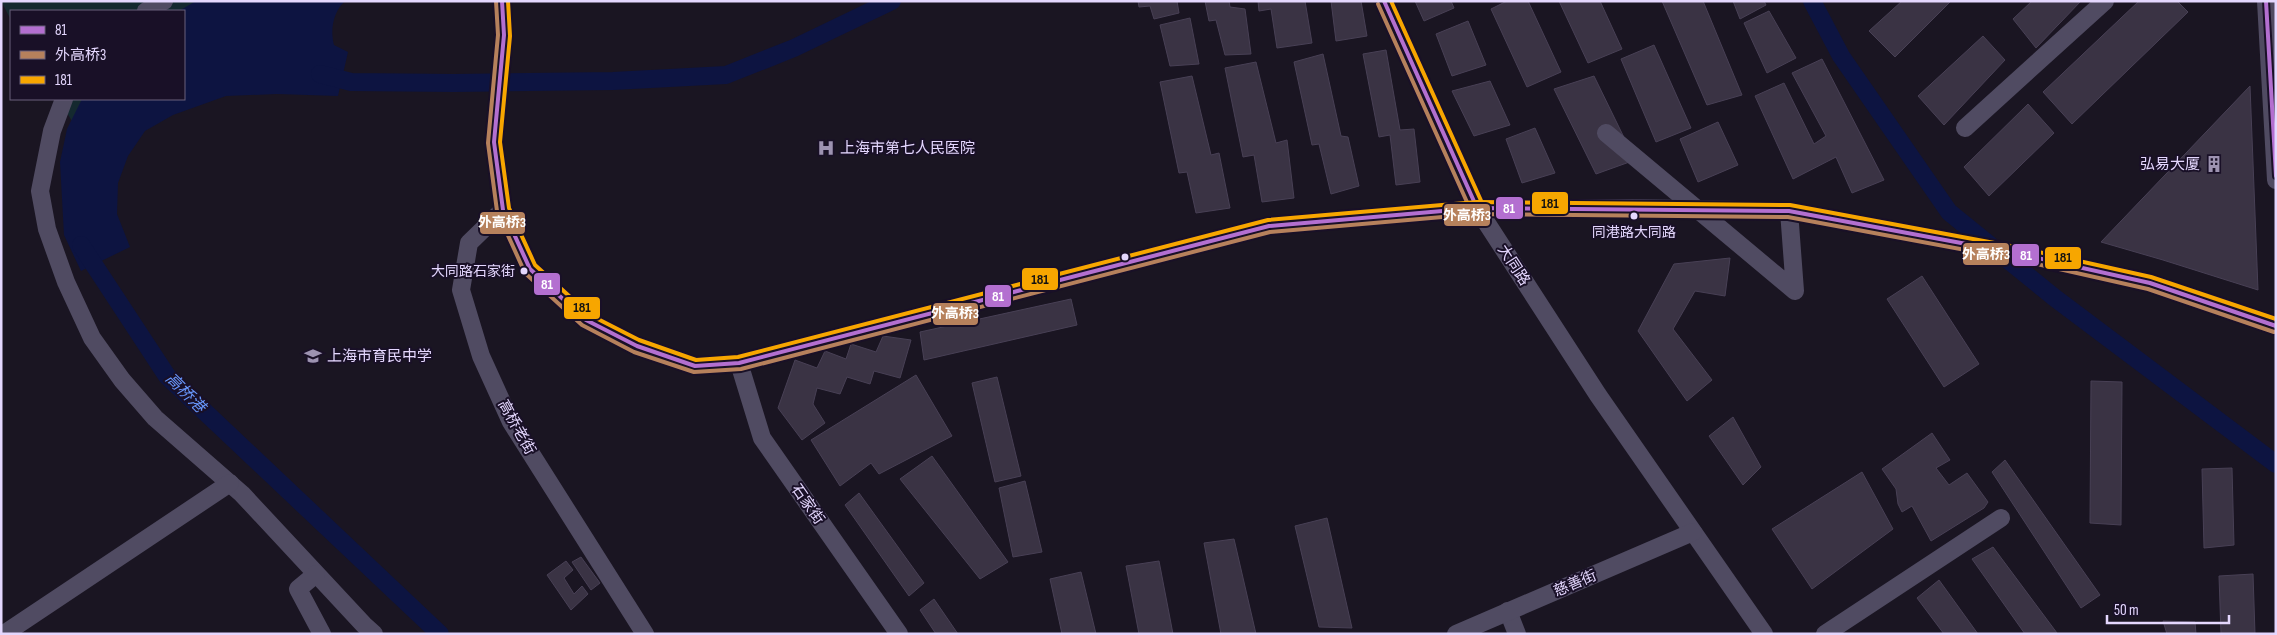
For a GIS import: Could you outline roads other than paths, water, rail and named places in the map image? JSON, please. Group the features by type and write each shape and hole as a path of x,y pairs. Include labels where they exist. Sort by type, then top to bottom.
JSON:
{"street":[{"path":"148,10 164,1"},
{"path":"502,1 504,35 494,142 503,210 530,268 586,320 637,346 694,366 739,363 1269,226 1477,208 1789,211 2015,253 2150,283 2276,326"},
{"name":"大同路","path":"1384,1 1477,208 1598,395 1764,634"},
{"path":"1965,128 2105,1"},
{"path":"2266,1 2267,52 2276,180"},
{"path":"64,100 52,131 40,191 47,229 66,282 92,338 122,380 155,418 242,494 374,634"},
{"path":"1606,133 1795,291 1791,263 1789,211"},
{"name":"高桥老街","path":"503,210 469,243 461,290 481,356 511,422 645,634"},
{"name":"石家街","path":"739,363 762,438 900,634"},
{"path":"4,634 230,483"},
{"path":"1837,630 2001,518"},
{"name":"慈善街","path":"1456,634 1693,532"},
{"path":"316,574 298,589 322,634"},
{"path":"1508,611 1517,634"}],"waterway":[{"path":"320,74 351,82 454,83 613,81 726,75 794,48 892,1"},
{"path":"1812,1 1841,56 1949,212 2055,298 2276,464"},
{"name":"高桥港","path":"81,245 167,376 440,634"}],"place":[{"name":"上海市第七人民医院","path":"826,148"},
{"name":"弘易大厦","path":"2214,164"},
{"name":"同港路大同路","path":"1634,216"},
{"name":"大同路石家街","path":"524,271"},
{"name":"上海市育民中学","path":"313,356"}]}
